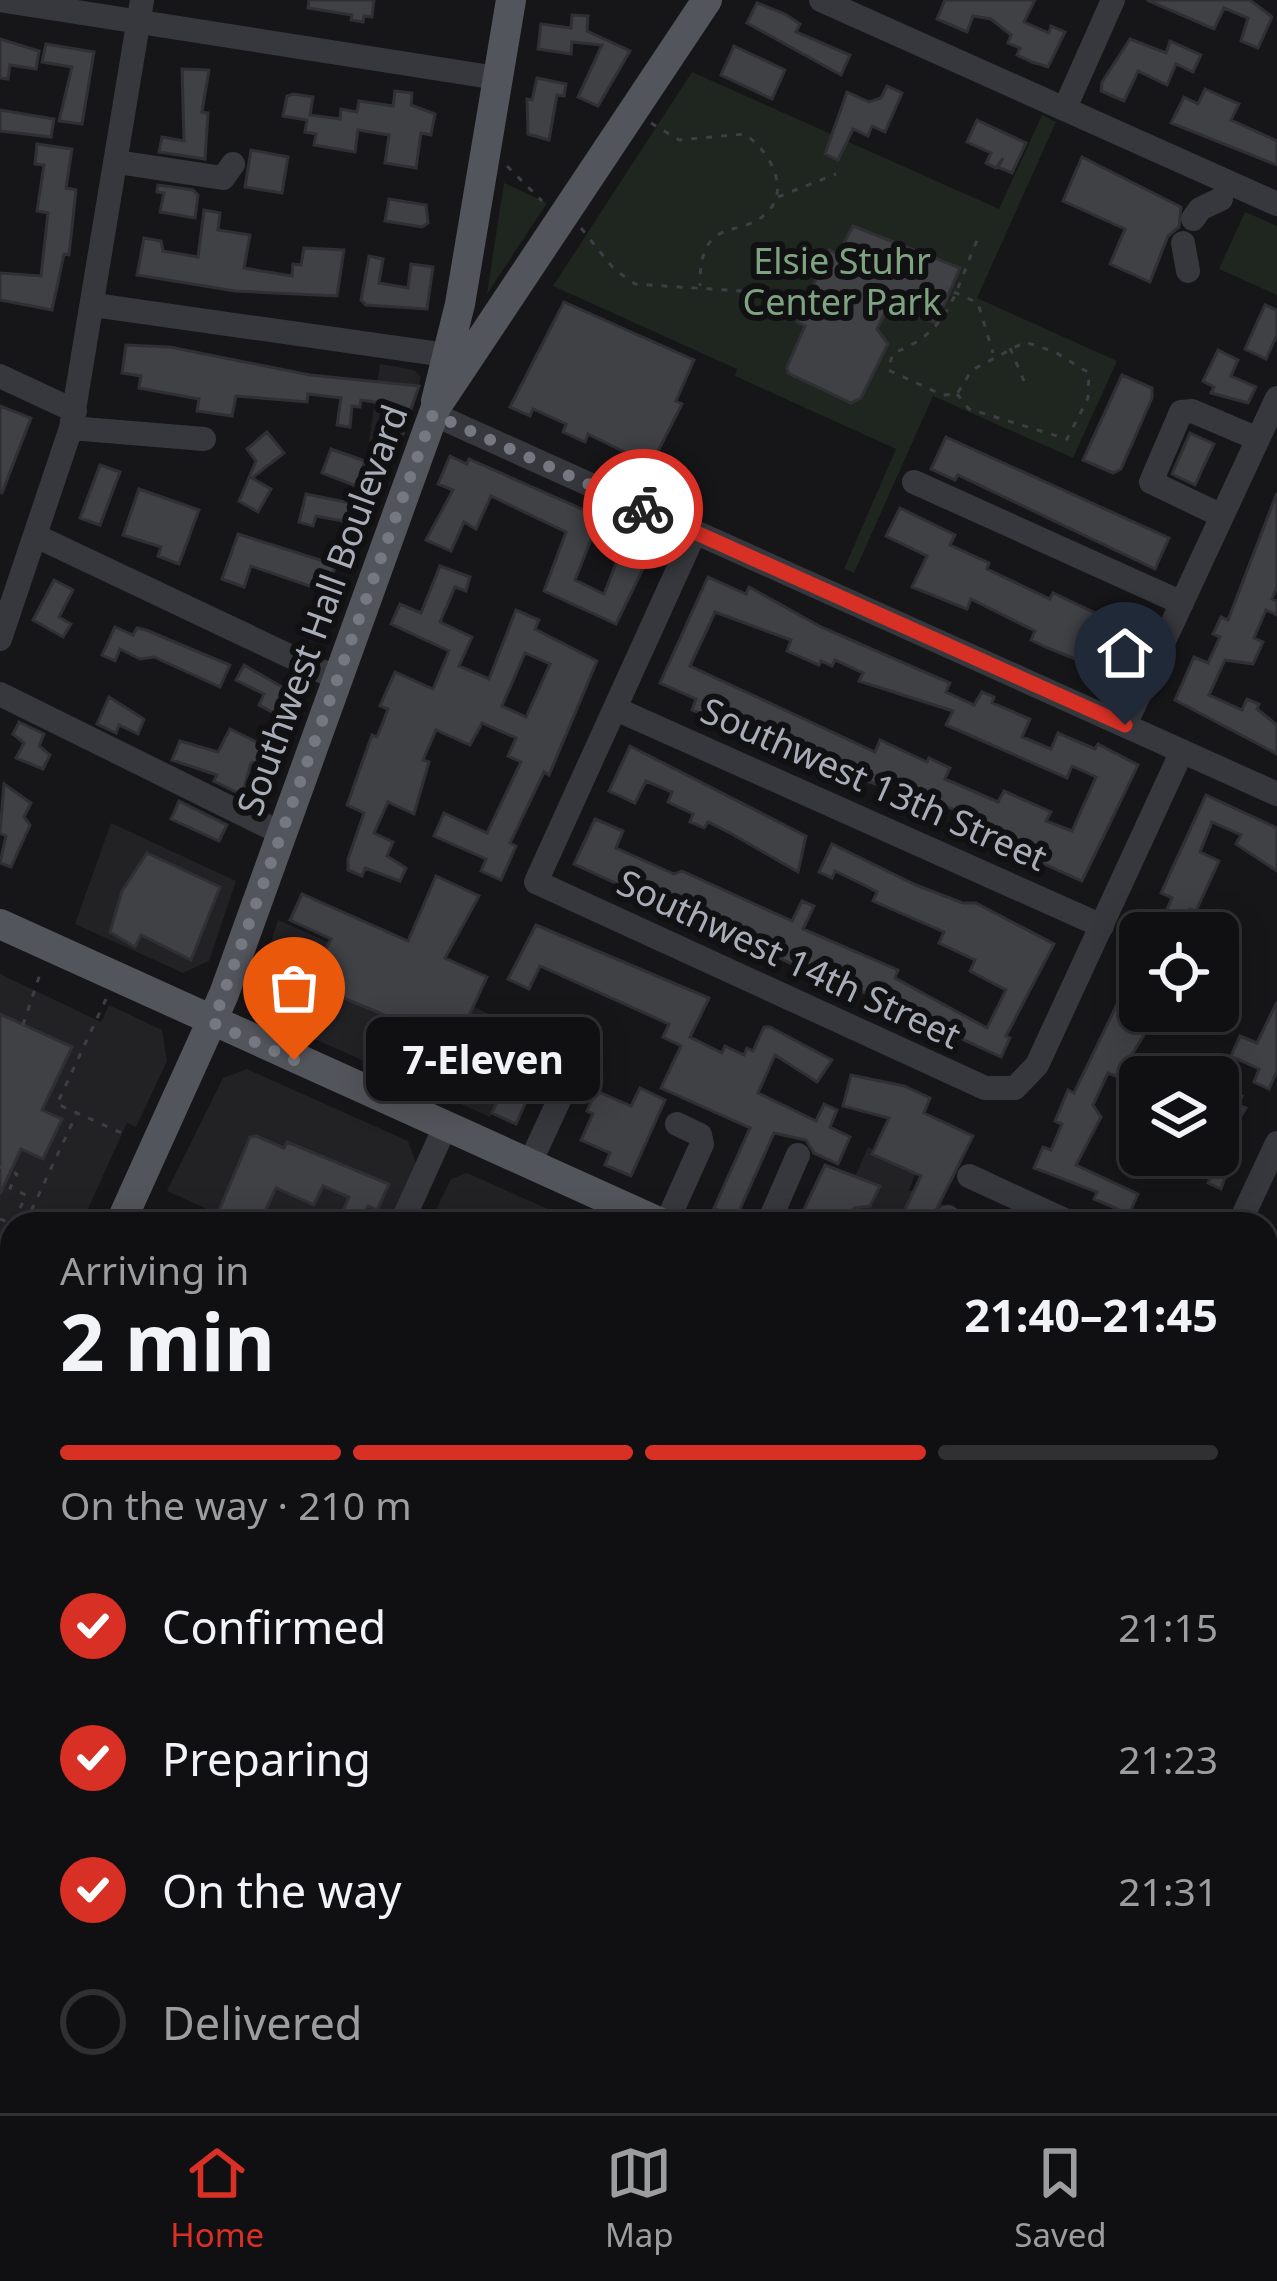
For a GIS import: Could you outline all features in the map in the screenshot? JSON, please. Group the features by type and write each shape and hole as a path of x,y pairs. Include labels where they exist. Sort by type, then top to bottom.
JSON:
{"main road":[{"path":"434,411 468,257 511,0"},
{"name":"Southwest Hall Boulevard","path":"126,1212 213,1023 434,411 707,0"},
{"path":"468,257 493,280 522,282"},
{"path":"0,923 637,1212"}],"street":[{"path":"0,0 141,11 497,78"},
{"path":"821,0 1277,204"},
{"path":"1064,108 1113,0"},
{"path":"0,639 73,419 141,11"},
{"path":"117,162 223,178 233,164"},
{"path":"1188,271 1188,231 1221,199"},
{"path":"94,304 446,355"},
{"path":"0,376 73,419 204,439"},
{"path":"1125,725 1277,398"},
{"path":"1222,516 1155,487 1151,477 1161,455 1185,410 1258,439"},
{"path":"434,411 1277,794"},
{"path":"914,482 1182,603"},
{"path":"616,709 695,532"},
{"path":"36,536 336,678"},
{"path":"0,694 283,833"},
{"name":"Southwest 14th Street","path":"616,709 536,882 986,1088 1015,1088 1037,1065 1102,926"},
{"name":"Southwest 13th Street","path":"616,709 1102,926"},
{"path":"1102,926 1182,751"},
{"path":"529,1165 562,1094"},
{"path":"669,1212 703,1138 677,1124"},
{"path":"406,1212 445,1127"},
{"path":"1245,1212 1277,1143"},
{"path":"773,1212 798,1155"},
{"path":"969,1176 1047,1212"}],"path":[{"path":"635,110 679,140 733,134 752,138 775,176 776,197 767,214 716,235 703,258 700,286"},
{"path":"504,158 518,180 561,214 625,279 663,290 700,286 764,294 794,307"},
{"path":"776,197 836,174"},
{"path":"957,394 943,394 888,370 893,353 934,334 979,236"},
{"path":"954,292 978,303 993,355"},
{"path":"1039,345 1091,378 1073,434 1048,436 969,409 957,394 972,370 1010,346 1039,345"},
{"path":"1010,346 1024,381"},
{"path":"1048,436 1052,425"},
{"path":"23,1025 42,970"},
{"path":"106,999 58,1105 126,1135"},
{"path":"31,1212 76,1113"},
{"path":"0,1167 16,1174 10,1188 26,1195 18,1212"}],"shaded area":[{"path":"380,364 414,370 421,377 401,446 369,442"},
{"path":"111,823 236,881 209,961 183,973 75,924"},
{"path":"278,920 528,1031 490,1117 263,1016 255,991"},
{"path":"0,974 101,1022 109,1005 162,1030 167,1061 136,1127 127,1123 86,1212 0,1212"},
{"path":"247,1069 408,1141 416,1163 396,1212 214,1212 167,1191 223,1078"},
{"path":"868,1147 917,1169 909,1190 960,1212 839,1212"},
{"path":"467,1173 555,1212 435,1212 451,1179"}],"green space":[{"name":"Elsie Stuhr Center Park","path":"692,72 999,209 1042,115 1056,122 977,298 1117,361 1073,458 933,396 854,573 844,569 896,449 735,376 737,369 553,286"},
{"path":"504,183 547,203 487,294"},
{"path":"1245,212 1277,226 1277,295 1219,269"}],"building":[{"path":"309,0 374,0 372,17 364,16 363,22 351,20 352,15 308,8"},
{"path":"945,0 1035,0 1024,22 1049,33 1051,26 1065,32 1048,67 1017,55 1020,48 1008,43 1011,35 991,19 973,16 967,32 937,19"},
{"path":"1147,0 1250,0 1272,17 1258,48 1241,41 1248,18 1224,8 1214,29"},
{"path":"757,3 800,24 796,32 850,55 841,75 747,23"},
{"path":"572,15 588,16 587,31 630,51 598,106 578,97 602,45 572,42 571,54 538,49 541,24 571,28"},
{"path":"0,39 39,51 36,69 10,65 8,79 0,78"},
{"path":"1130,39 1166,53 1170,41 1201,55 1193,72 1176,64 1167,85 1138,71 1124,101 1101,91"},
{"path":"46,44 94,52 82,124 59,121 72,67 42,62"},
{"path":"734,46 785,70 772,99 721,75"},
{"path":"182,69 209,70 202,112 208,113 205,159 159,152 162,137 184,141"},
{"path":"537,78 566,84 564,96 557,95 549,140 528,134 527,99 532,100"},
{"path":"887,86 902,93 885,132 872,126 868,136 853,129 838,160 825,154 847,92 869,102 881,98"},
{"path":"1205,89 1239,104 1231,120 1277,141 1277,165 1171,123 1184,97 1198,104"},
{"path":"395,91 412,93 411,105 435,114 431,135 421,133 416,168 385,163 389,135 358,130 355,152 314,145 316,134 305,132 307,120 283,116 287,96 293,94 313,97 310,115 340,119 341,109 357,112 359,101 393,106"},
{"path":"0,110 54,119 51,137 0,131"},
{"path":"977,120 1026,143 1012,173 998,167 1003,158 996,168 986,163 991,153 967,142"},
{"path":"37,144 72,149 66,188 76,190 69,255 64,254 52,310 0,300 0,273 41,276 48,213 37,211 44,165 35,164"},
{"path":"251,150 288,157 282,193 245,187"},
{"path":"1082,157 1181,207 1179,227 1168,236 1150,282 1110,264 1125,229 1063,201"},
{"path":"158,185 193,190 198,195 195,218 160,212 164,193 157,192"},
{"path":"389,199 426,205 428,223 422,227 385,221"},
{"path":"204,210 220,213 218,230 250,235 244,268 292,276 293,264 301,265 304,248 344,250 337,296 235,291 137,275 144,238 161,241 163,251 198,257"},
{"path":"853,226 960,268 936,323 889,304 877,329 888,344 861,398 851,403 788,373 787,367 805,326 797,322 829,250 838,254"},
{"path":"369,256 383,259 379,283 408,288 411,264 433,267 427,309 366,305 361,300"},
{"path":"564,302 694,360 676,401 682,404 651,465 588,434 585,442 563,432 566,424 533,409 530,416 510,407"},
{"path":"1265,305 1277,310 1277,335 1266,359 1245,349"},
{"path":"126,345 170,347 310,375 419,386 395,456 389,455 395,405 361,400 360,407 352,406 350,427 337,425 341,398 308,394 307,402 236,396 232,416 197,411 199,399 139,388 141,376 122,373"},
{"path":"1218,350 1238,360 1231,376 1256,387 1248,403 1211,393 1214,387 1203,381"},
{"path":"1122,375 1152,388 1152,398 1121,469 1113,473 1083,460"},
{"path":"0,406 31,418 2,493 0,492"},
{"path":"267,432 284,453 252,478 271,489 258,512 239,501 256,461 247,449"},
{"path":"1190,433 1214,444 1195,485 1172,474"},
{"path":"946,437 1169,538 1155,569 958,475 955,480 931,469"},
{"path":"331,449 365,461 356,486 322,473"},
{"path":"450,456 467,464 469,459 600,517 575,580 604,594 629,530 656,542 616,624 544,591 566,532 491,496 476,529 464,522 451,551 426,540 453,490 438,484"},
{"path":"100,465 120,472 100,525 80,518"},
{"path":"139,489 199,510 179,564 158,556 161,547 123,535"},
{"path":"1277,493 1277,587 1272,599 1277,601 1277,615 1266,610 1254,638 1263,642 1253,664 1225,660 1209,695 1242,710 1247,699 1259,704 1257,709 1277,725 1277,754 1175,700 1194,657 1208,663 1220,637 1213,634 1221,617 1228,620"},
{"path":"306,494 350,503 348,522 316,516 313,526 299,522"},
{"path":"900,508 955,535 950,545 989,563 987,569 1050,599 1053,593 1104,617 1102,623 1127,635 1114,666 1088,653 1083,662 1048,648 1031,640 1035,631 971,599 967,609 912,587 927,556 886,536"},
{"path":"238,534 336,565 329,584 315,588 251,566 244,587 222,579"},
{"path":"440,566 470,577 466,591 455,587 440,622 472,637 459,666 489,679 516,610 539,620 535,629 597,661 549,775 544,772 510,843 516,846 501,880 481,871 486,859 434,836 444,813 487,833 521,762 508,756 516,738 482,723 470,745 436,730 423,760 429,762 414,814 388,802 374,833 393,842 387,856 406,868 400,881 365,868 362,876 348,870 364,813 347,805 372,735 377,737 388,709 380,706 395,672 433,689 449,651 391,624 400,604 421,613","holes":["525,653 550,664 526,717 502,706"]},
{"path":"708,577 746,594 749,587 821,627 950,683 946,692 974,705 982,692 994,697 992,703 1030,719 1022,737 1051,749 1058,733 1095,749 1098,744 1138,765 1082,881 1002,845 1007,833 934,801 928,814 907,804 913,792 887,780 885,787 858,778 692,710 696,699 660,683","holes":["715,612 791,640 787,651 819,665 821,661 832,666 835,660 863,673 859,681 953,711 946,725 1067,778 1072,766 1096,777 1072,831 1046,821 1051,812 1004,791 998,802 945,779 950,768 929,758 927,762 880,740 875,752 690,666"]},
{"path":"54,580 73,590 59,617 71,624 63,637 33,620"},
{"path":"115,627 133,635 137,628 146,630 230,665 220,687 154,657 140,659 120,649 115,661 102,655"},
{"path":"244,665 289,691 276,714 259,705 264,694 236,680"},
{"path":"109,697 144,719 138,734 119,725 116,733 97,724"},
{"path":"19,722 44,734 39,746 50,755 43,769 16,758 24,743 13,734"},
{"path":"230,729 271,749 265,760 251,763 242,795 214,781 217,775 172,760 180,741 218,752"},
{"path":"630,746 806,836 798,872 708,822 704,828 690,822 693,814 668,802 672,792 646,781 635,803 609,791"},
{"path":"4,784 31,803 24,817 30,825 11,867 0,863 6,836 0,833"},
{"path":"1206,795 1277,828 1277,871 1236,844 1241,835 1212,822 1200,852 1219,861 1196,911 1166,912 1172,898 1161,893"},
{"path":"179,801 227,825 219,841 171,819"},
{"path":"595,819 623,831 616,848 674,874 682,871 792,921 802,901 814,906 803,929 898,970 895,978 987,1028 1006,990 970,971 975,960 939,943 944,932 873,901 877,892 835,871 832,878 819,872 832,844 916,885 963,903 976,903 1054,944 1006,1036 1010,1038 1001,1057 912,1016 914,1011 812,973 574,864"},
{"path":"147,853 220,887 191,960 141,935 135,947 110,932 122,891"},
{"path":"436,876 479,896 445,958 487,977 467,1020 523,1046 526,1039 601,1070 592,1089 631,1106 640,1088 665,1100 631,1176 605,1165 610,1153 581,1140 593,1114 587,1111 591,1102 578,1096 570,1080 550,1083 537,1077 516,1124 492,1113 509,1077 470,1060 473,1052 339,996 329,1016 296,1005 331,939 290,920 302,894 408,941"},
{"path":"536,925 709,998 690,1037 722,1053 725,1046 744,1055 747,1048 753,1051 764,1027 770,1027 832,1060 817,1082 775,1055 758,1093 816,1121 824,1104 837,1110 830,1127 850,1137 838,1164 814,1153 806,1140 774,1133 739,1212 714,1208 750,1128 661,1088 681,1046 663,1037 669,1024 540,966 529,989 508,979"},
{"path":"1119,1000 1119,1032 1144,1035 1131,1056 1119,1056 1118,1077 1108,1073 1093,1105 1101,1117 1076,1165 1138,1194 1130,1212 1094,1199 1097,1192 1034,1168 1043,1147 1051,1150 1062,1124 1055,1121 1068,1090 1074,1093"},
{"path":"1277,1002 1277,1071 1269,1089 1254,1082 1259,1069 1231,1056 1240,1036 1257,1043"},
{"path":"0,1014 72,1047 42,1110 62,1119 43,1159 21,1149 0,1194"},
{"path":"851,1075 904,1086 930,1098 924,1113 973,1136 935,1212 904,1212 921,1176 872,1154 889,1118 843,1106"},
{"path":"250,1137 284,1148 287,1142 389,1184 377,1210 368,1206 365,1212 342,1212 349,1197 323,1186 314,1205 276,1188 265,1212 218,1212"},
{"path":"825,1165 880,1186 870,1206 852,1212 803,1212"},
{"path":"1211,1176 1226,1176 1221,1189 1208,1183"}],"way so far":[{"path":"294,1060 213,1023 433,414 643,509"}],"place":[{"name":"7-Eleven","path":"294,1060"}],"route":[{"path":"643,509 1125,725"}]}
